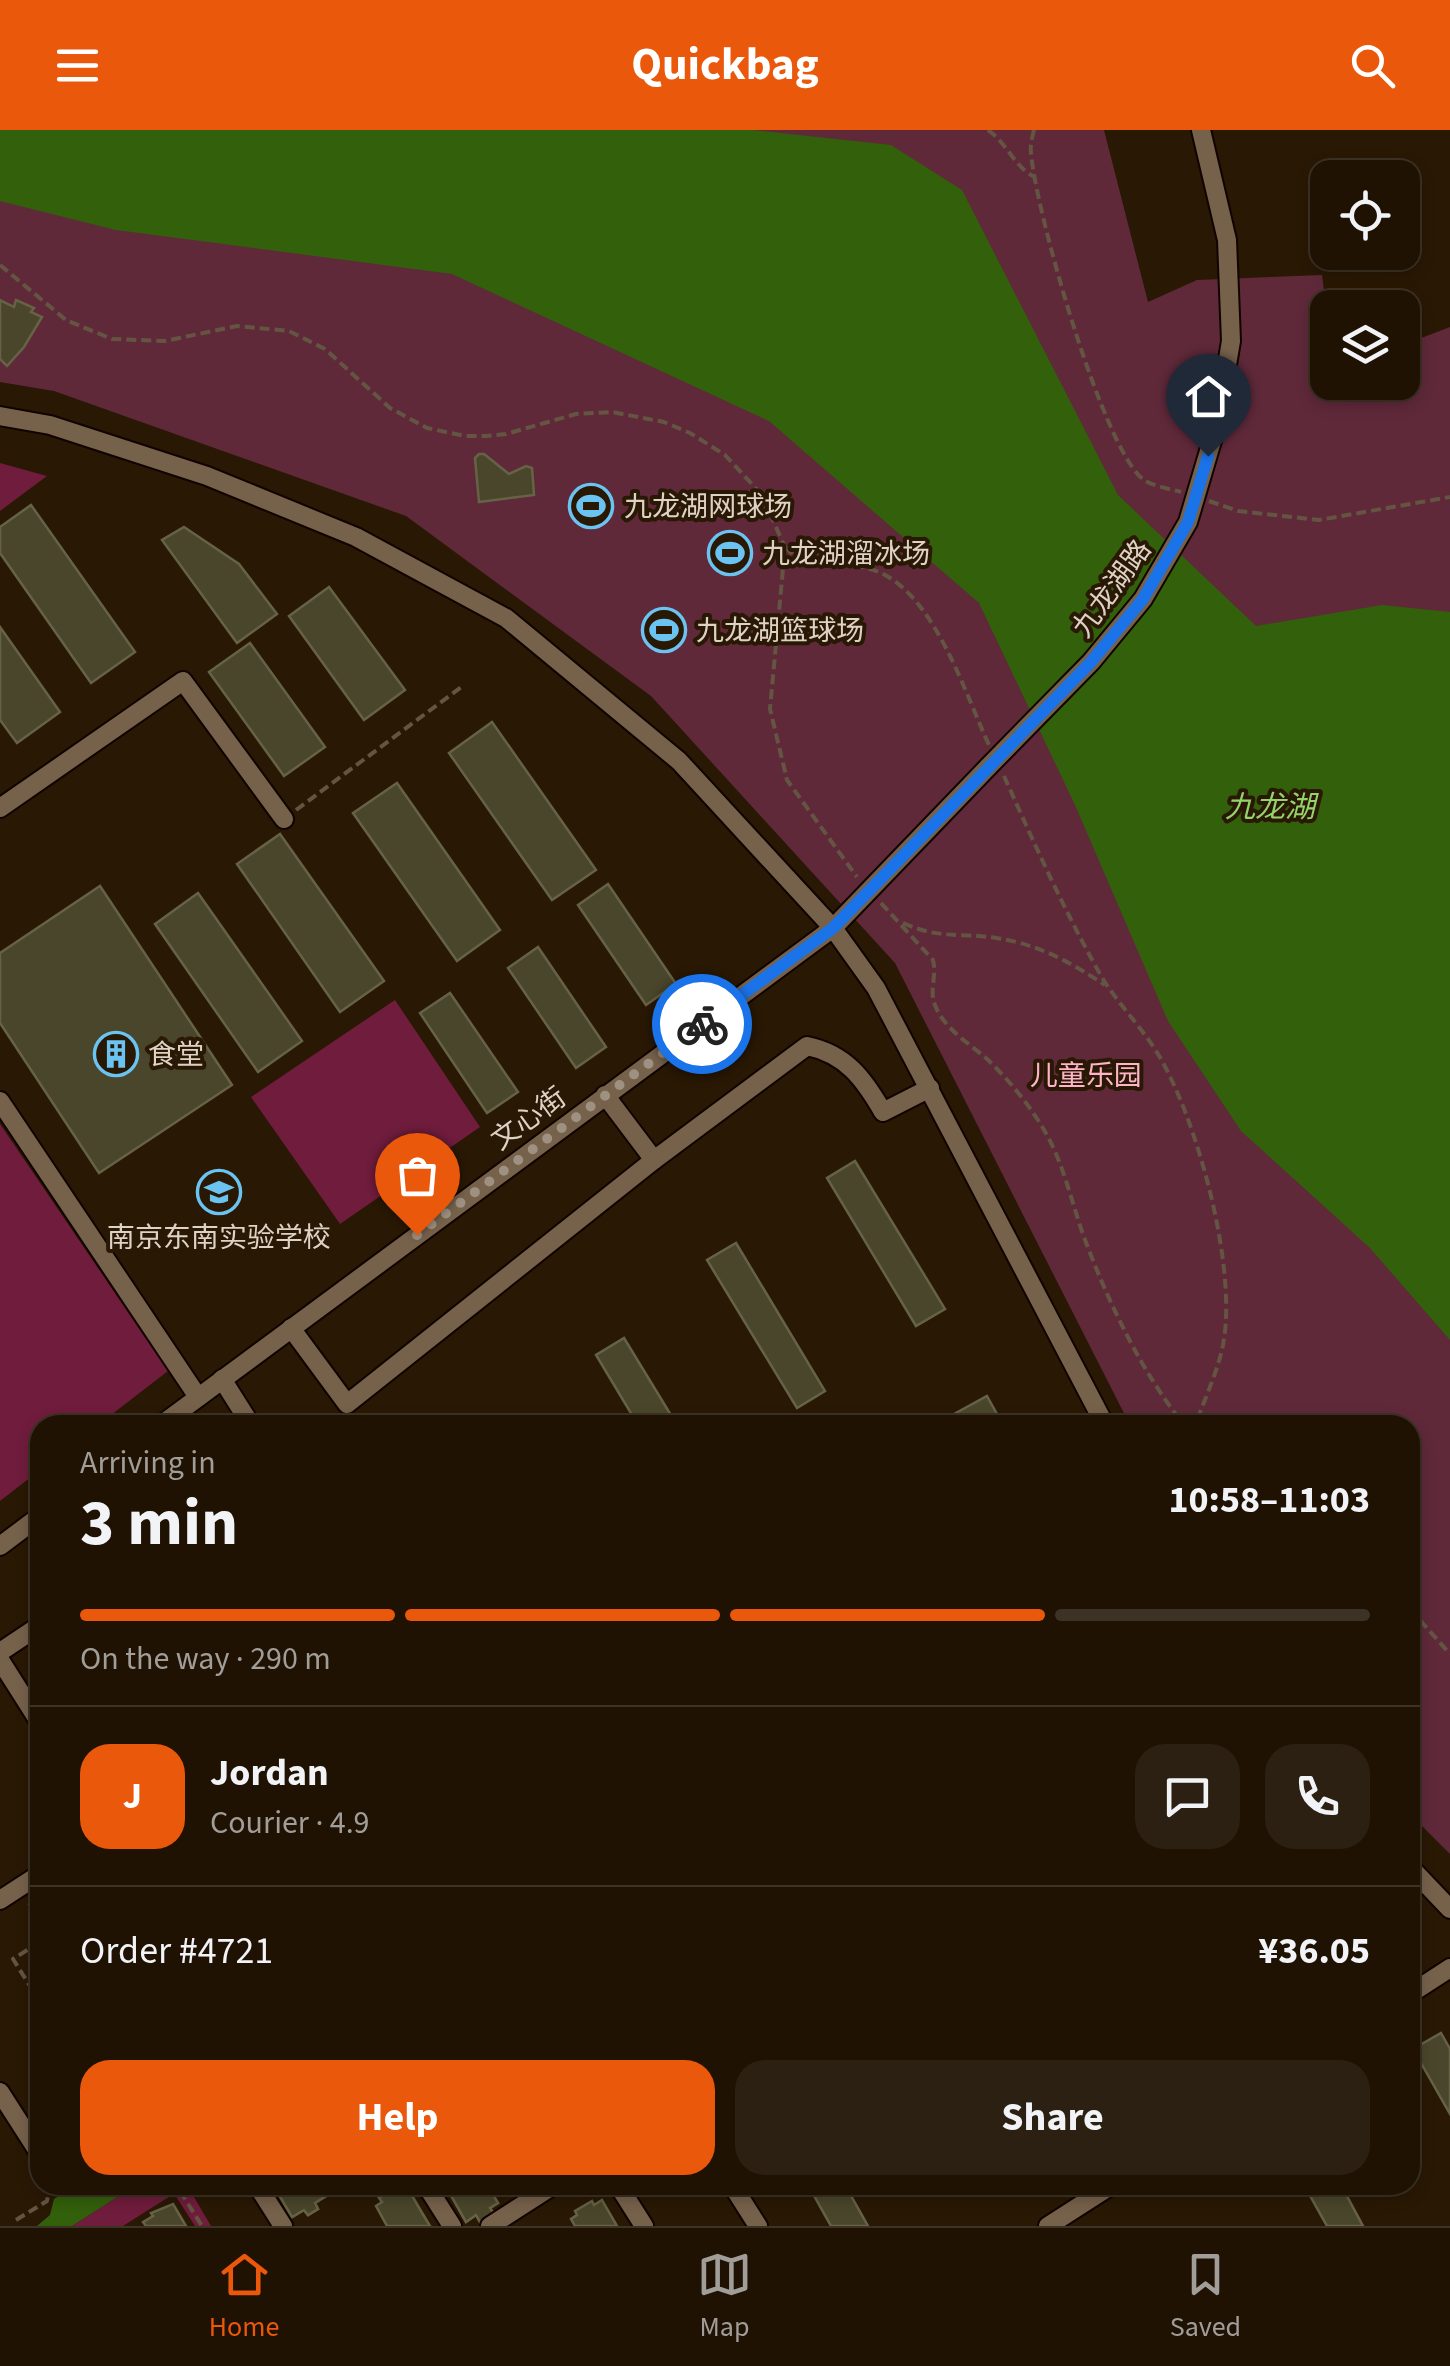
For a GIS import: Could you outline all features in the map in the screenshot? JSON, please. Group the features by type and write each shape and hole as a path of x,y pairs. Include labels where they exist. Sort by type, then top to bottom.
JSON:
{"street":[{"name":"九龙湖路","path":"833,928 1091,662 1143,599 1188,522 1217,424 1231,342 1228,240 1201,130"},
{"path":"0,416 50,424 208,476 356,537 506,618 679,760 833,928 876,988 1100,1415"},
{"path":"0,808 182,680 284,819"},
{"name":"文心街","path":"174,1415 833,928"},
{"path":"291,1328 347,1404 654,1160 807,1046 830,1051 850,1066 883,1112 930,1088"},
{"path":"606,1096 654,1160"},
{"path":"0,1101 198,1397"},
{"path":"222,1379 245,1415"},
{"path":"0,1546 30,1524"},
{"path":"0,1652 30,1632"},
{"path":"0,1660 30,1707"},
{"path":"1420,1878 1450,1909"},
{"path":"0,1900 30,1880"},
{"path":"1420,1988 1450,1968"},
{"path":"0,2092 30,2139"},
{"path":"264,2195 283,2226"},
{"path":"432,2195 452,2226"},
{"path":"490,2226 538,2195"},
{"path":"624,2195 644,2226"},
{"path":"738,2195 758,2226"},
{"path":"1048,2226 1096,2195"}],"path":[{"path":"988,130 1006,146 1024,172 1035,177"},
{"path":"1034,130 1030,149 1056,265"},
{"path":"0,265 66,320 112,338 165,341 214,328 255,325 289,331 325,349 390,408 427,428 465,436 506,434 562,417 612,412 664,422 706,442 739,468 761,494 786,547 801,562 840,564 882,573 909,592 946,651 1070,922 1107,986 1141,1028 1171,1079 1197,1148 1222,1264 1224,1338 1201,1415"},
{"path":"786,547 770,709 776,744 786,780 863,884"},
{"path":"284,819 464,685"},
{"path":"880,902 933,960 936,972 932,995 943,1019 1009,1083 1046,1134 1116,1308 1152,1378 1177,1415"},
{"path":"899,922 928,935 992,937 1030,944 1055,954 1107,986"},
{"path":"1420,1620 1450,1654"},
{"path":"30,1949 12,1959 30,1987"},
{"path":"16,2220 47,2201 48,2195"},
{"path":"183,2195 202,2226"}],"green space":[{"name":"儿童乐园","path":"0,130 1104,130 1148,302 1197,280 1322,275 1324,290 1310,290 1310,400 1420,400 1420,338 1450,327 1450,1854 1420,1824 1420,1415 1125,1415 895,963 651,696 406,516 54,391 0,382"}],"shaded area":[{"path":"0,463 47,476 0,511"},
{"path":"395,1000 480,1127 340,1224 251,1097"},
{"path":"0,1124 168,1371 111,1415 30,1415 30,1478 0,1501"},
{"path":"120,2195 172,2195 123,2226 72,2226"},
{"path":"175,2195 193,2195 211,2226 195,2226"}],"water":[{"name":"九龙湖","path":"0,130 753,130 891,145 962,190 1118,495 1256,626 1382,605 1450,612 1450,1340 1370,1248 1241,1131 1168,1021 1075,805 979,603 769,421 452,274 116,230 0,201"},
{"path":"61,2195 120,2195 72,2226 37,2226 50,2215 54,2199"}],"building":[{"path":"0,300 14,307 16,300 34,308 31,312 42,317 7,366 0,359"},
{"path":"479,454 509,474 526,466 532,468 534,495 479,502 475,458"},
{"path":"31,505 135,652 91,683 0,553 0,527"},
{"path":"184,527 239,564 277,614 237,643 162,540"},
{"path":"329,587 405,690 364,720 289,616"},
{"path":"0,627 60,712 17,743 0,720"},
{"path":"250,643 325,747 284,776 209,672"},
{"path":"492,722 596,870 552,900 449,753"},
{"path":"397,783 500,930 457,961 353,813"},
{"path":"280,834 384,981 340,1012 237,864"},
{"path":"608,884 676,984 646,1005 578,905"},
{"name":"食堂","path":"100,886 232,1085 99,1173 0,1023 0,953"},
{"path":"198,893 302,1041 258,1072 155,924"},
{"path":"538,947 606,1047 576,1068 508,968"},
{"path":"450,993 518,1092 487,1113 420,1013"},
{"path":"855,1161 945,1309 916,1326 827,1178"},
{"path":"736,1243 825,1391 797,1408 707,1260"},
{"path":"624,1338 671,1415 632,1415 596,1355"},
{"path":"987,1396 997,1415 952,1415"},
{"path":"1441,2033 1450,2049 1450,2114 1420,2061 1420,2045"},
{"path":"279,2195 325,2195 315,2203 318,2209 308,2215 304,2210 292,2217"},
{"path":"279,2195 325,2195 315,2203 318,2209 308,2215 304,2210 292,2217"},
{"path":"412,2195 430,2226 387,2226 376,2206 382,2202 379,2198"},
{"path":"451,2195 493,2195 498,2203 490,2208 494,2214 480,2222 476,2215 466,2222"},
{"path":"493,2195 498,2203 490,2208 494,2214 480,2222 476,2215 466,2222 452,2197"},
{"path":"814,2195 851,2195 868,2226 831,2226"},
{"path":"1310,2195 1346,2195 1363,2226 1327,2226"},
{"path":"602,2200 617,2226 575,2226 571,2219 577,2215 575,2211"},
{"path":"173,2204 186,2226 146,2226 143,2222 153,2216 151,2213"}],"way so far":[{"path":"417,1235 702,1024"}],"place":[{"name":"九龙湖网球场","path":"591,506"},
{"name":"九龙湖溜冰场","path":"730,553"},
{"name":"九龙湖篮球场","path":"664,630"},
{"name":"食堂","path":"116,1054"},
{"name":"南京东南实验学校","path":"219,1192"}],"route":[{"path":"702,1024 833,928 1091,662 1143,599 1188,522 1208,456"}]}
